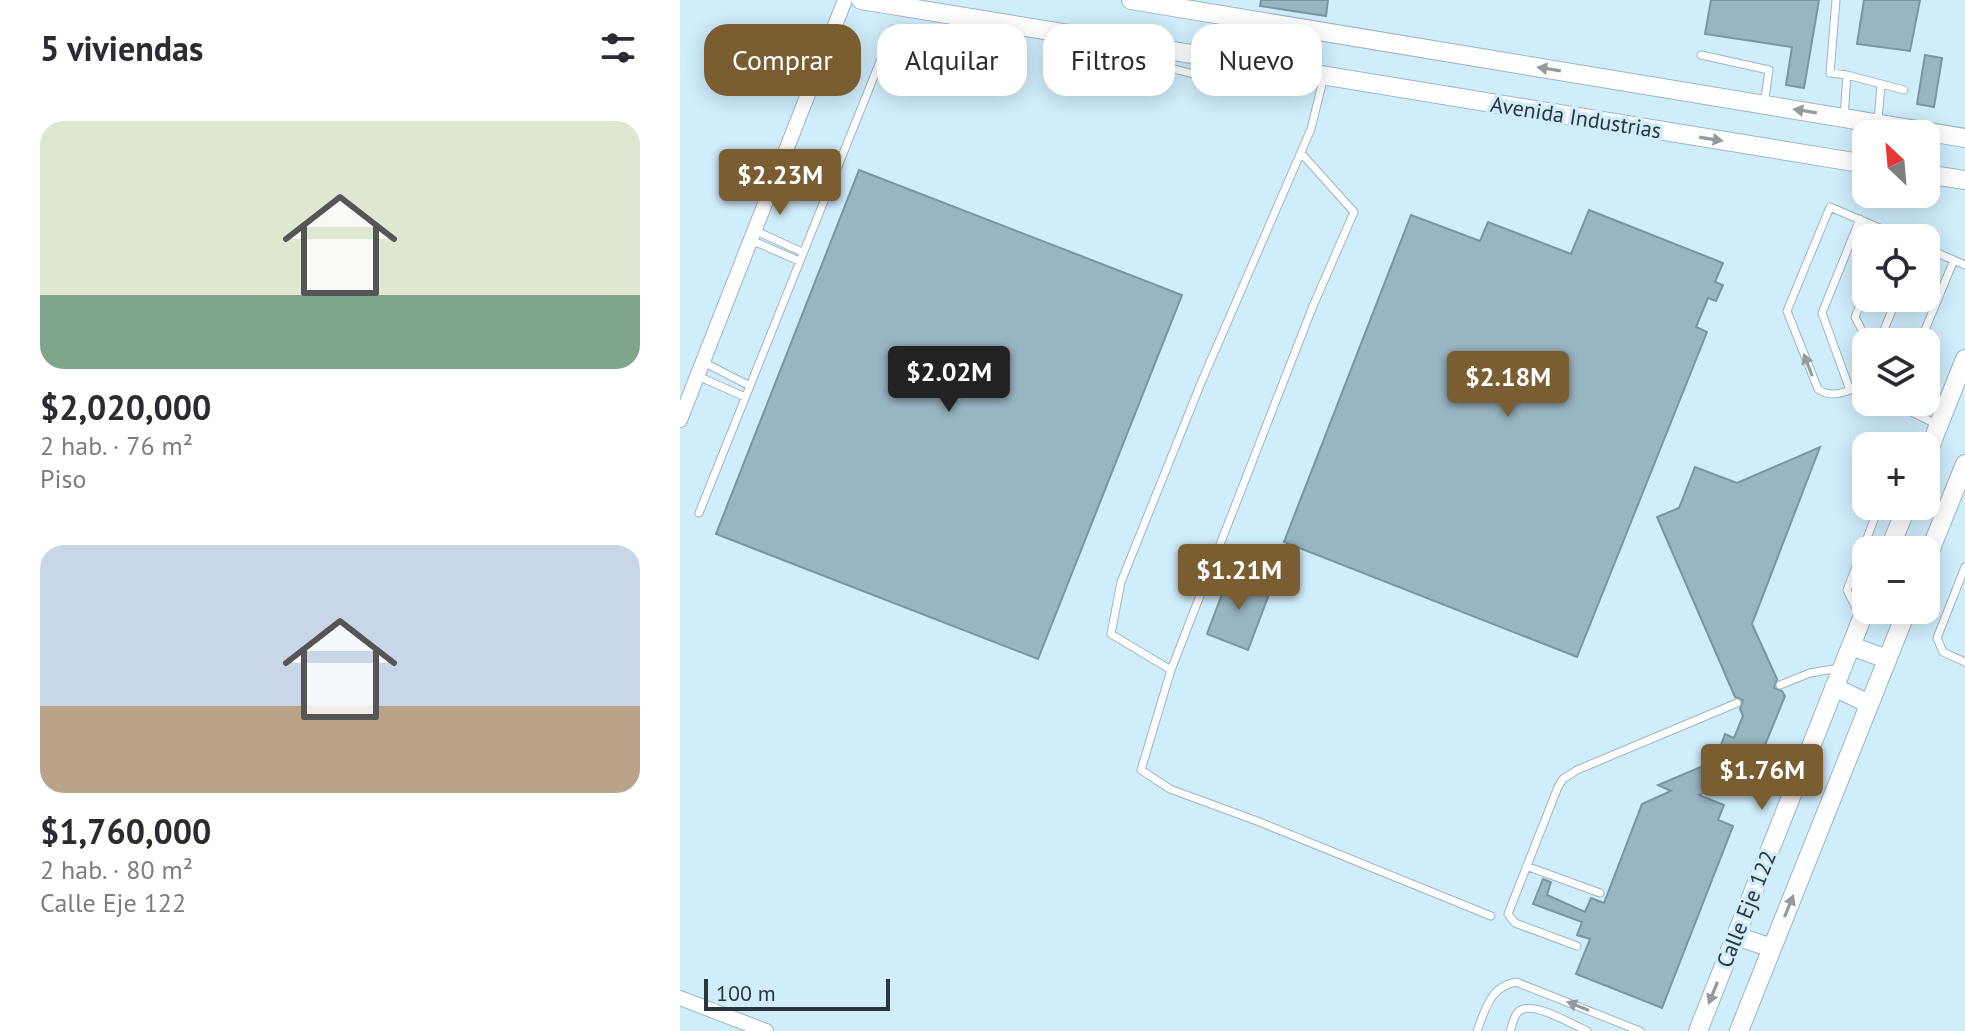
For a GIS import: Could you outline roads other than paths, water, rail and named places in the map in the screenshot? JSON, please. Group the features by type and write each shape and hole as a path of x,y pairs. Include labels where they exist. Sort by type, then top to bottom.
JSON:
{"main road":[{"name":"Avenida Industrias","path":"861,0 1852,162"},
{"name":"Avenida Industrias","path":"1131,0 1858,120"},
{"name":"Avenida Industrias","path":"1940,134 1965,138"},
{"path":"1940,176 1965,180"},
{"path":"1936,432 1965,359"},
{"path":"1936,536 1965,464"},
{"name":"Calle Eje 122","path":"1698,1031 1860,624"},
{"name":"Calle Eje 122","path":"1739,1031 1901,624"},
{"path":"1851,646 1887,659"},
{"path":"1834,687 1869,704"},
{"path":"1736,936 1772,948"}],"street":[{"path":"680,420 845,0"},
{"path":"680,998 766,1031"}],"lane":[{"path":"1836,0 1830,73 1904,90"},
{"path":"1701,55 1769,70 1764,105"},
{"path":"699,513 877,68"},
{"path":"1844,118 1847,75"},
{"path":"1171,670 1111,634 1121,582 1201,383 1311,129 1324,76"},
{"path":"1878,120 1881,84"},
{"path":"1301,153 1354,212 1313,306 1171,670 1141,770 1170,789 1491,916"},
{"path":"1860,219 1822,313 1850,390 1833,395 1823,393 1818,389 1787,311 1830,207 1860,219 1869,224"},
{"path":"753,235 802,252"},
{"path":"753,235 799,261"},
{"path":"1940,254 1965,265"},
{"path":"1926,328 1954,260"},
{"path":"700,369 750,386"},
{"path":"700,369 745,397"},
{"path":"1920,416 1939,425"},
{"path":"1965,567 1937,638 1943,652 1965,662"},
{"path":"1852,577 1847,590 1852,597"},
{"path":"1780,685 1810,673 1842,668"},
{"path":"1577,946 1510,919 1510,905 1558,787 1569,774 1737,703"},
{"path":"1526,866 1600,893"},
{"path":"1477,1031 1491,995 1500,987 1516,982 1640,1031"},
{"path":"1510,1031 1518,1013 1526,1008 1536,1008 1587,1031"}]}
